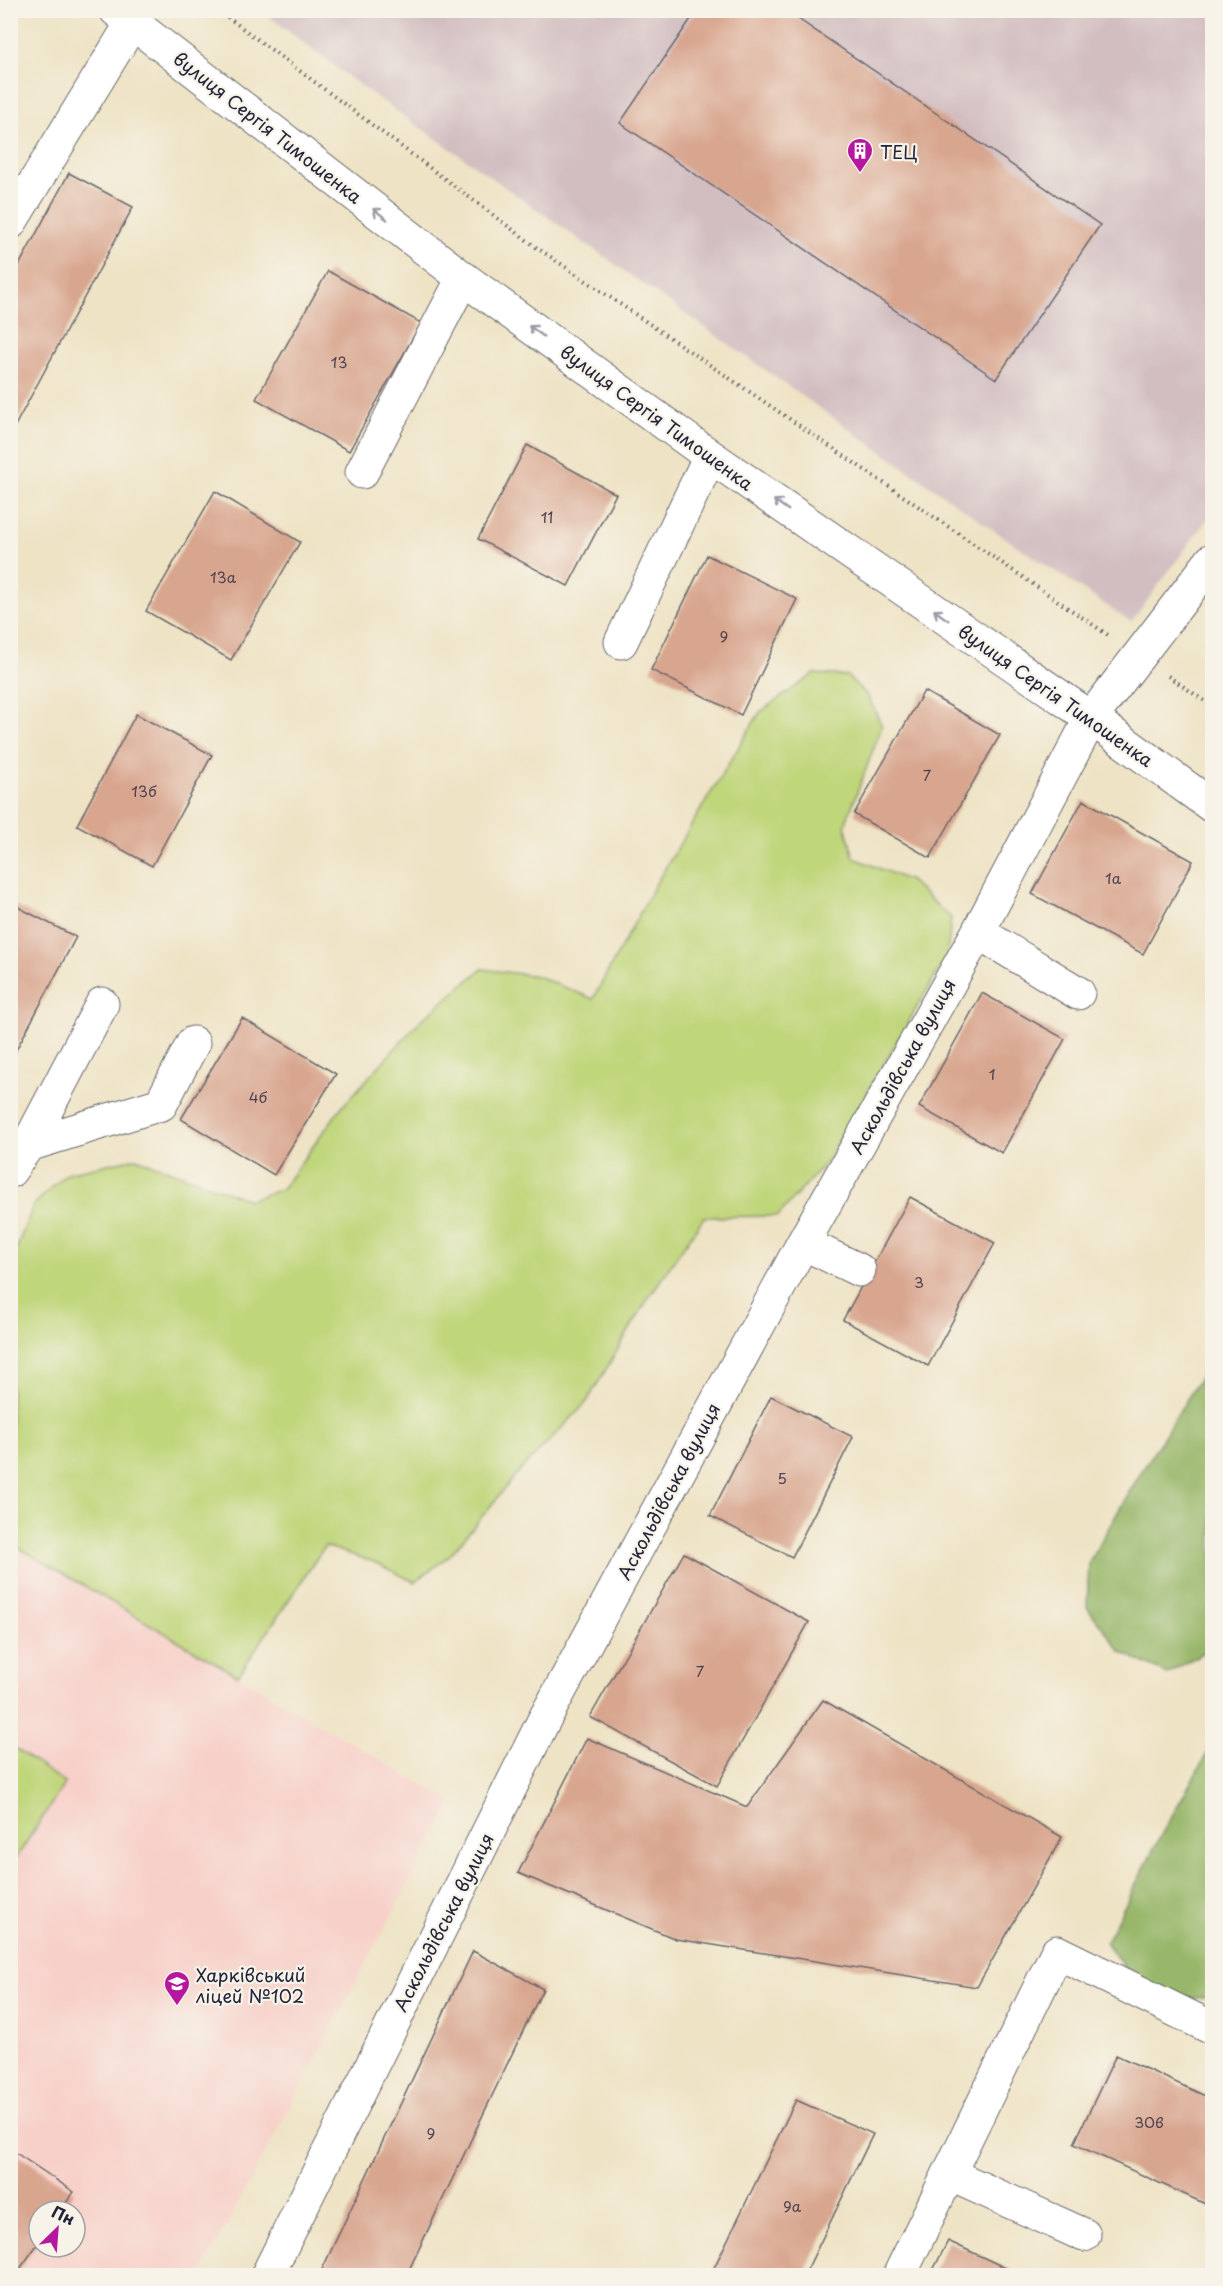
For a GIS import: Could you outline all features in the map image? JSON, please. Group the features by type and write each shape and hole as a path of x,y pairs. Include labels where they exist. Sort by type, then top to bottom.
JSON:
{"street":[{"path":"10,223 124,17"},
{"name":"вулиця Сергія Тимошенка","path":"124,17 463,278 710,456 1091,718 1212,806"},
{"path":"362,472 463,278"},
{"path":"621,642 710,456"},
{"name":"Аскольдівська вулиця","path":"267,2276 543,1722 803,1243 978,932 1091,718 1212,560"},
{"path":"978,932 1078,993"},
{"path":"19,1158 102,1004"},
{"path":"19,1158 161,1104 193,1043"},
{"path":"803,1243 859,1270"},
{"path":"899,2276 1057,1952 1212,2028"},
{"path":"949,2175 1084,2235"}],"path":[{"path":"218,10 536,247 1212,706"}],"shaded area":[{"path":"262,11 1212,11 1212,513 1131,622 989,527 361,86"},
{"name":"Харківський ліцей №102","path":"11,1543 452,1802 200,2275 11,2276"}],"green space":[{"path":"814,674 847,676 867,695 882,726 845,825 854,858 910,881 951,918 947,956 827,1161 778,1216 704,1217 649,1297 586,1403 517,1474 451,1554 415,1582 374,1562 325,1546 238,1676 11,1543 11,1263 33,1206 67,1173 136,1158 249,1200 282,1189 340,1109 421,1020 482,969 537,976 593,999 655,885 760,712"},
{"path":"1212,1359 1212,1647 1167,1674 1121,1652 1087,1607 1089,1562 1137,1479"},
{"path":"1212,1745 1212,1996 1180,2000 1129,1975 1106,1942 1160,1837"},
{"path":"11,1746 65,1783 11,1866"}],"building":[{"name":"ТЕЦ","path":"697,10 785,10 1100,225 996,379 620,123"},
{"path":"69,173 133,207 10,435 10,282"},
{"path":"328,271 421,323 349,451 256,399"},
{"path":"527,445 616,494 568,586 478,539"},
{"path":"215,491 300,542 231,660 146,611"},
{"path":"707,555 797,599 741,715 651,670"},
{"path":"924,691 1000,735 930,858 854,814"},
{"path":"136,714 212,755 152,866 77,825"},
{"path":"1083,800 1193,861 1143,954 1032,894"},
{"path":"10,903 76,937 14,1054 10,1052"},
{"path":"982,993 1065,1039 1002,1153 919,1107"},
{"path":"242,1018 336,1074 274,1175 181,1119"},
{"path":"910,1197 995,1243 928,1366 843,1320"},
{"path":"771,1396 853,1437 792,1557 710,1516"},
{"path":"684,1553 809,1622 717,1786 590,1717"},
{"path":"823,1700 1062,1837 977,1987 676,1939 518,1873 587,1738 747,1807"},
{"path":"473,1951 543,1989 406,2276 319,2276"},
{"path":"1116,2055 1212,2099 1212,2207 1074,2144"},
{"path":"796,2100 873,2134 804,2276 710,2276"},
{"path":"10,2149 74,2192 69,2199 27,2199 27,2259 15,2276 10,2276"},
{"path":"948,2241 1023,2276 930,2276"}],"place":[{"name":"ТЕЦ","path":"860,174"},
{"name":"Харківський ліцей №102","path":"177,2007"}]}
